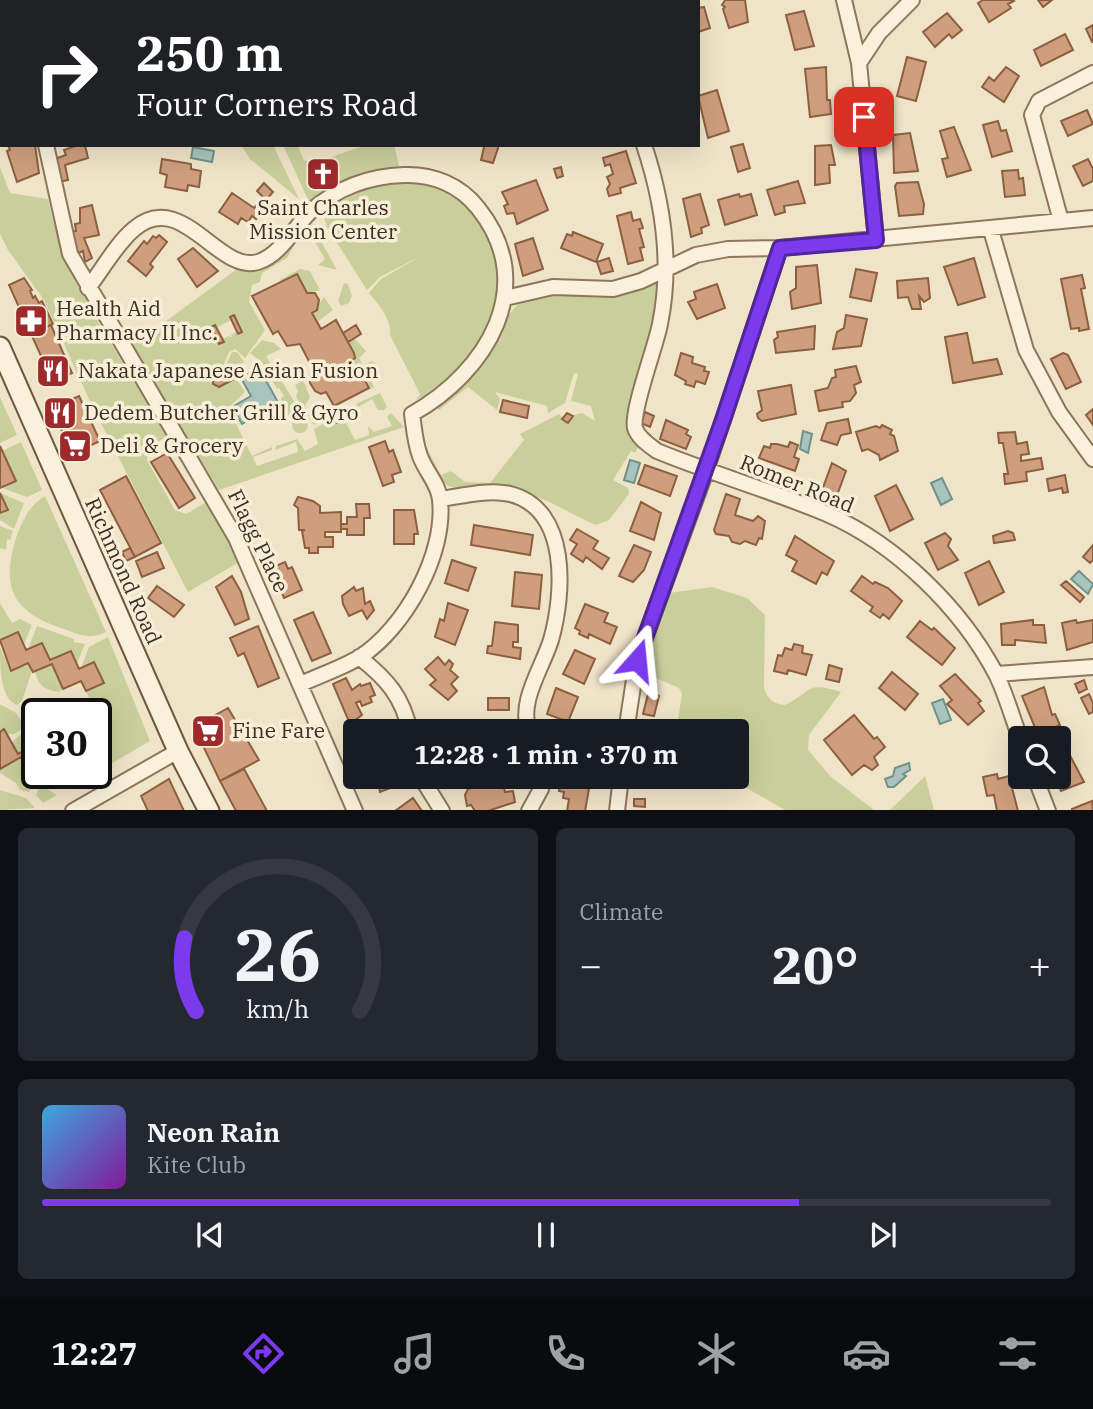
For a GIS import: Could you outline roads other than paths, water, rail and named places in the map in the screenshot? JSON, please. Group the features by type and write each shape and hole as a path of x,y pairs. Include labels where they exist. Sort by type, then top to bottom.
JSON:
{"main road":[{"name":"Richmond Road","path":"2,357 178,751 209,810"}],"street":[{"path":"844,0 859,63 876,240"},
{"path":"859,63 879,33 912,0"},
{"path":"1061,221 1032,115 1039,101 1093,73"},
{"name":"Flagg Place","path":"46,147 64,235 89,288 236,538 355,810"},
{"path":"645,147 657,184 667,268"},
{"path":"89,288 132,230 143,222 157,219 190,226 232,258 254,263 271,255 312,211 357,183 373,179 417,176 454,186 473,201 493,228 505,267 505,298 488,341 467,373 448,390 412,414 419,455 441,499 435,545 419,587 397,624 359,657 301,684"},
{"path":"505,298 544,288 613,289 641,281 696,255 728,249 780,248 876,240 1093,218"},
{"path":"991,230 1026,350 1040,381 1093,459"},
{"path":"628,719 637,660 706,471 780,248"},
{"name":"Romer Road","path":"667,268 660,327 635,428 657,451 829,515 874,541 921,578 964,626 996,674 1016,726"},
{"path":"441,499 487,493 511,494 538,510 553,538 559,568 556,616 525,710 527,719"},
{"path":"359,657 397,692 405,706 408,719"},
{"path":"996,674 1093,667"},
{"path":"73,810 178,751"},
{"path":"429,789 442,810"},
{"path":"528,810 536,801 540,789"},
{"path":"617,810 620,789"},
{"path":"1040,789 1048,810"}],"water":[{"path":"193,147 214,151 212,162 191,158"},
{"path":"259,368 279,404 242,424 232,407 251,396 241,378"},
{"path":"803,431 812,434 808,453 800,449"},
{"path":"630,460 640,463 634,483 624,480"},
{"path":"942,478 952,499 941,505 931,483"},
{"path":"1079,571 1093,584 1088,594 1071,579"},
{"path":"943,699 951,720 940,724 932,703"},
{"path":"909,763 910,770 903,774 906,776 894,787 888,787 885,779 893,776 895,768"}],"place":[{"name":"Saint Charles Mission Center","path":"323,174"},
{"name":"Health Aid Pharmacy II Inc.","path":"31,321"},
{"name":"Nakata Japanese Asian Fusion","path":"53,371"},
{"name":"Dedem Butcher Grill & Gyro","path":"60,413"},
{"name":"Deli & Grocery","path":"75,446"},
{"name":"Fine Fare","path":"208,731"}]}
